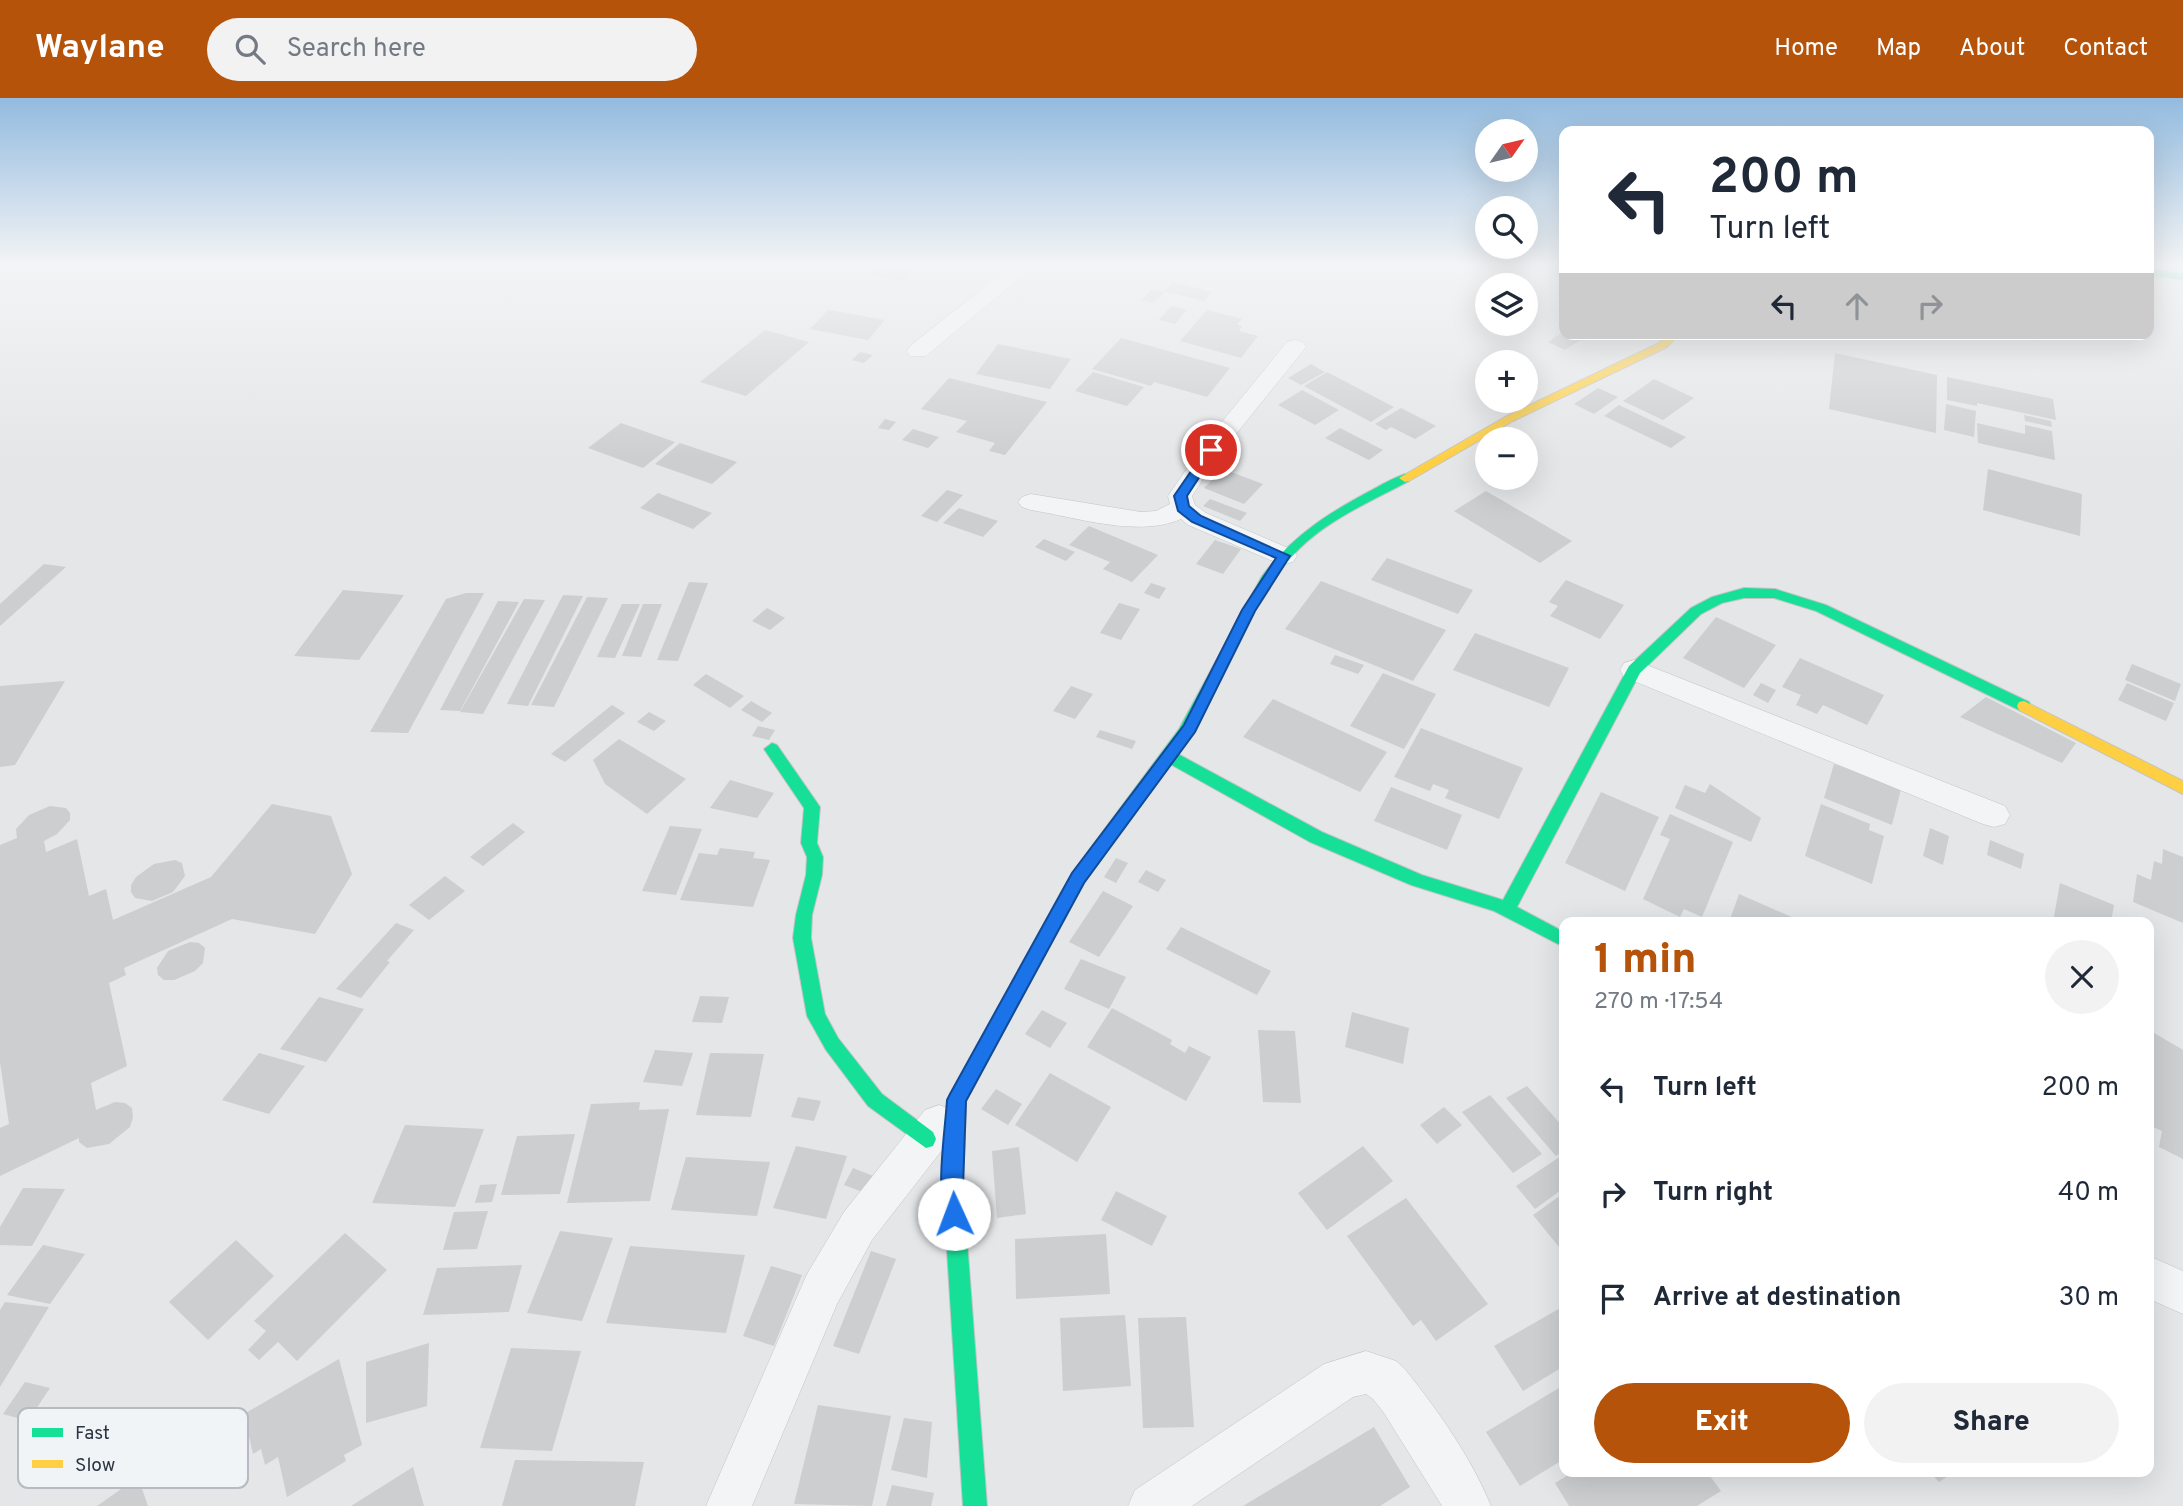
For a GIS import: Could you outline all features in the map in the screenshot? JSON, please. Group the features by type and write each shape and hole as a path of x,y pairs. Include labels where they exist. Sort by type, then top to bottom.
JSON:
{"main road":[{"path":"975,1506 953,1187 957,1100 1078,878 1190,728 1248,610 1284,556 1321,525 1510,419 1625,365 1667,340"},
{"path":"1507,909 1634,670 1696,611 1717,600 1744,593 1775,594 1821,608 2018,703 2183,788"},
{"path":"772,749 812,807 809,843 815,856 814,875 804,915 802,938 816,1016 832,1044 875,1100 926,1139"},
{"path":"1168,757 1316,837 1417,880 1507,909 1559,937"}],"street":[{"path":"918,351 946,329"},
{"path":"1284,556 1197,519 1183,508 1180,496 1211,450 1295,348"},
{"path":"1031,502 1141,520 1161,519 1183,508"},
{"path":"1634,670 1994,816"},
{"path":"729,1506 822,1289 858,1226 957,1100"},
{"path":"2154,1280 2183,1293"},
{"path":"1151,1506 1340,1380 1363,1371 1382,1376 1468,1506"}],"building":[{"path":"810,329 878,329 868,340"},
{"path":"1191,329 1240,329 1239,331 1258,336 1241,358 1180,341"},
{"path":"765,330 809,342 746,396 700,382"},
{"path":"1559,334 1559,340 1580,340 1565,350 1548,342"},
{"path":"1121,338 1230,368 1207,397 1154,382 1151,386 1092,369"},
{"path":"998,344 1071,359 1050,389 976,374"},
{"path":"860,352 873,355 864,363 852,360"},
{"path":"1835,353 1937,375 1936,433 1829,409"},
{"path":"1311,364 1325,372 1301,385 1288,378"},
{"path":"1093,372 1144,387 1127,406 1075,391"},
{"path":"1327,372 1394,407 1371,422 1304,386"},
{"path":"1947,377 2053,399 2056,420 1977,403 1977,406 1947,400"},
{"path":"949,378 1047,402 1005,455 989,451 995,443 956,432 967,421 921,409"},
{"path":"1654,379 1694,398 1663,420 1623,401"},
{"path":"1598,388 1618,397 1594,414 1574,404"},
{"path":"1302,390 1339,410 1315,425 1278,405"},
{"path":"1946,404 1976,411 1974,437 1944,430"},
{"path":"1619,405 1686,437 1671,448 1604,416"},
{"path":"1401,408 1436,426 1415,439 1391,427 1386,430 1375,424"},
{"path":"2024,415 2051,421 2052,427 2025,421"},
{"path":"885,419 896,422 889,430 878,428"},
{"path":"621,423 675,442 643,468 588,448"},
{"path":"1977,423 2025,434 2025,425 2052,431 2055,460 1978,443"},
{"path":"1340,428 1383,450 1369,460 1325,438"},
{"path":"913,429 939,437 928,448 902,440"},
{"path":"680,443 737,462 712,484 655,464"},
{"path":"1223,469 1263,484 1244,504 1204,488"},
{"path":"1988,469 2082,494 2080,536 1983,510"},
{"path":"947,490 963,495 937,522 921,516"},
{"path":"1486,491 1572,541 1540,563 1454,511"},
{"path":"658,493 712,513 693,529 640,508"},
{"path":"1210,499 1247,513 1240,521 1203,506"},
{"path":"959,508 998,521 983,537 943,523"},
{"path":"1089,526 1158,555 1132,582 1103,569 1110,562 1069,545"},
{"path":"1044,539 1075,552 1066,561 1035,547"},
{"path":"1215,540 1241,549 1223,574 1196,564"},
{"path":"1387,558 1473,590 1458,614 1371,580"},
{"path":"44,564 66,567 0,626 0,604"},
{"path":"1566,580 1624,605 1600,639 1550,616 1558,606 1549,602"},
{"path":"1321,581 1446,630 1413,681 1285,629"},
{"path":"689,582 708,583 678,661 657,660"},
{"path":"1151,583 1166,588 1159,599 1144,593"},
{"path":"343,590 404,595 359,660 294,656"},
{"path":"466,593 484,593 408,733 370,732 446,599"},
{"path":"563,595 583,596 528,706 507,704"},
{"path":"587,597 608,598 554,707 531,705"},
{"path":"524,599 545,600 483,714 460,712"},
{"path":"498,601 519,602 460,711 440,710"},
{"path":"1119,603 1140,609 1121,640 1100,633"},
{"path":"622,604 640,604 615,658 597,657"},
{"path":"643,604 662,604 641,657 622,656"},
{"path":"767,608 785,618 770,630 752,621"},
{"path":"1716,617 1776,645 1744,688 1683,658"},
{"path":"1475,633 1569,668 1549,707 1453,670"},
{"path":"1335,655 1364,665 1358,674 1330,664"},
{"path":"1800,658 1884,695 1867,725 1823,705 1817,714 1796,705 1801,695 1782,687"},
{"path":"2132,664 2181,684 2175,701 2125,680"},
{"path":"1383,673 1436,694 1404,749 1350,726"},
{"path":"706,674 744,696 730,708 693,685"},
{"path":"65,681 15,765 0,767 0,686"},
{"path":"1761,683 1776,690 1768,703 1753,695"},
{"path":"2127,683 2174,703 2166,721 2118,700"},
{"path":"1071,686 1093,694 1075,719 1053,711"},
{"path":"1986,697 2076,743 2062,763 1960,717"},
{"path":"1273,699 1387,752 1360,792 1243,737"},
{"path":"751,701 772,713 762,722 741,710"},
{"path":"612,705 625,713 565,762 551,754"},
{"path":"649,712 666,721 654,731 637,722"},
{"path":"758,726 775,730 769,740 752,736"},
{"path":"1421,728 1523,768 1499,819 1445,798 1449,790 1433,784 1430,791 1394,777"},
{"path":"1100,730 1136,741 1132,749 1096,737"},
{"path":"619,739 686,779 647,814 605,784 593,760"},
{"path":"1834,764 1901,789 1892,825 1824,798"},
{"path":"730,780 774,793 757,818 710,808"},
{"path":"1710,784 1761,818 1751,842 1675,808 1685,785 1705,793"},
{"path":"1391,787 1462,815 1447,850 1374,821"},
{"path":"1601,792 1659,817 1625,891 1565,863"},
{"path":"272,804 331,816 352,874 315,934 232,919 124,968 126,975 109,983 127,1066 91,1083 96,1110 115,1102 125,1103 132,1108 130,1127 109,1144 87,1148 79,1142 79,1138 0,1176 0,1128 9,1124 0,1062 0,845 17,838 16,829 29,815 50,806 66,808 70,813 70,820 57,834 44,841 46,852 77,839 89,896 106,889 113,920 211,877"},
{"path":"1821,804 1870,824 1869,830 1884,836 1872,884 1805,856"},
{"path":"1670,814 1733,842 1702,917 1684,909 1680,917 1643,899 1670,839 1660,835"},
{"path":"513,823 525,832 483,866 470,857"},
{"path":"670,826 702,829 676,895 642,891"},
{"path":"1930,828 1949,836 1943,865 1923,856"},
{"path":"1990,840 2024,854 2021,869 1987,855"},
{"path":"720,848 755,852 753,858 770,860 753,907 680,900 699,853 717,855"},
{"path":"2163,849 2183,857 2183,923 2133,902 2137,874 2151,880 2154,861 2162,864"},
{"path":"1116,858 1128,863 1116,883 1104,877"},
{"path":"175,860 182,863 185,876 173,892 152,901 135,898 131,885 136,877 154,864"},
{"path":"1146,870 1166,880 1158,892 1138,882"},
{"path":"445,876 465,891 429,920 409,905"},
{"path":"2060,883 2114,905 2112,917 2054,917"},
{"path":"1103,891 1133,906 1099,957 1069,942"},
{"path":"1739,894 1792,917 1731,917"},
{"path":"396,923 414,930 387,961 390,962 361,998 336,989"},
{"path":"1181,927 1271,971 1257,995 1166,949"},
{"path":"190,942 199,943 205,948 203,963 195,971 174,980 164,980 158,975 157,968 168,951"},
{"path":"1081,959 1126,977 1109,1009 1064,989"},
{"path":"700,996 729,997 722,1023 692,1022"},
{"path":"319,997 364,1009 326,1062 280,1049"},
{"path":"1112,1008 1172,1040 1170,1044 1185,1053 1189,1046 1211,1057 1186,1101 1087,1047"},
{"path":"1042,1010 1067,1023 1050,1048 1025,1034"},
{"path":"1352,1012 1409,1028 1403,1064 1345,1047"},
{"path":"1258,1030 1295,1031 1301,1103 1263,1102"},
{"path":"2154,1033 2183,1050 2183,1159 2159,1147 2162,1131 2154,1127"},
{"path":"655,1050 693,1053 682,1086 643,1082"},
{"path":"259,1053 305,1066 269,1114 222,1100"},
{"path":"710,1053 764,1054 751,1117 696,1115"},
{"path":"1050,1073 1111,1107 1077,1162 1015,1125"},
{"path":"1527,1086 1559,1122 1559,1154 1556,1156 1506,1098"},
{"path":"996,1089 1022,1104 1008,1125 981,1109"},
{"path":"1490,1095 1542,1154 1513,1173 1462,1112"},
{"path":"798,1097 821,1101 814,1121 791,1117"},
{"path":"640,1102 639,1110 669,1109 650,1201 567,1203 591,1104"},
{"path":"1444,1107 1462,1125 1437,1144 1420,1125"},
{"path":"405,1125 484,1129 455,1207 372,1203"},
{"path":"575,1134 560,1194 501,1195 517,1136"},
{"path":"796,1146 847,1156 826,1219 773,1208"},
{"path":"1363,1146 1393,1181 1327,1230 1298,1193"},
{"path":"1019,1147 1026,1214 997,1218 992,1151"},
{"path":"686,1157 770,1162 757,1216 671,1210"},
{"path":"1559,1157 1559,1192 1535,1209 1516,1186"},
{"path":"853,1168 881,1179 873,1196 844,1185"},
{"path":"497,1184 492,1202 475,1203 480,1185"},
{"path":"23,1188 65,1189 32,1246 0,1245 0,1227"},
{"path":"1116,1191 1167,1216 1152,1246 1101,1220"},
{"path":"1559,1197 1559,1247 1533,1215"},
{"path":"1406,1198 1488,1304 1436,1341 1421,1320 1413,1326 1347,1236"},
{"path":"488,1211 477,1249 443,1250 454,1212"},
{"path":"560,1231 613,1238 582,1321 527,1313"},
{"path":"345,1233 387,1270 297,1361 278,1342 259,1360 248,1350 266,1331 254,1321"},
{"path":"1106,1234 1110,1294 1016,1299 1015,1239"},
{"path":"236,1240 274,1276 208,1340 169,1302"},
{"path":"43,1245 85,1254 50,1304 7,1295"},
{"path":"630,1246 745,1255 726,1333 606,1323"},
{"path":"871,1251 896,1259 859,1354 833,1346"},
{"path":"522,1265 509,1312 423,1315 437,1268"},
{"path":"771,1266 802,1275 774,1346 743,1336"},
{"path":"5,1302 49,1307 0,1387 0,1310"},
{"path":"1559,1309 1559,1369 1523,1391 1494,1346"},
{"path":"1125,1315 1131,1386 1063,1391 1060,1318"},
{"path":"1186,1317 1194,1427 1143,1428 1138,1318"},
{"path":"429,1343 427,1406 366,1423 366,1362"},
{"path":"511,1348 581,1351 552,1451 480,1448"},
{"path":"339,1359 362,1445 344,1455 346,1461 287,1497 278,1457 265,1465 261,1449 253,1454 248,1432 248,1412"},
{"path":"25,1382 50,1388 37,1408 18,1408 18,1418 3,1414"},
{"path":"1559,1388 1559,1462 1520,1486 1486,1432"},
{"path":"818,1405 891,1416 872,1506 794,1504"},
{"path":"904,1418 932,1422 927,1478 891,1470"},
{"path":"1374,1427 1410,1487 1380,1506 1243,1506"},
{"path":"515,1460 644,1462 635,1506 502,1506"},
{"path":"413,1467 424,1506 351,1506"},
{"path":"1565,1477 1711,1477 1721,1491 1697,1506 1569,1506 1555,1483"},
{"path":"892,1485 934,1493 931,1506 886,1506"},
{"path":"122,1488 142,1488 148,1506 97,1506"}],"traffic: fast":[{"path":"1405,478 1325,522 1284,557 1252,604 1199,708 1168,756 1316,837 1417,880 1499,906 1559,937"},
{"path":"1507,909 1634,670 1696,611 1717,600 1744,593 1775,594 1821,608 2024,706"},
{"path":"772,749 812,807 809,843 815,857 814,875 804,915 802,938 816,1016 832,1044 875,1100 926,1139"},
{"path":"975,1506 953,1187 957,1100 1078,878 1168,756"}],"traffic: slow":[{"path":"1405,478 1509,419 1663,345 1668,340"},
{"path":"2024,706 2183,788"}],"route":[{"path":"954,1214 957,1100 1078,878 1190,728 1248,610 1284,556 1197,519 1183,508 1180,496 1211,450"}]}
